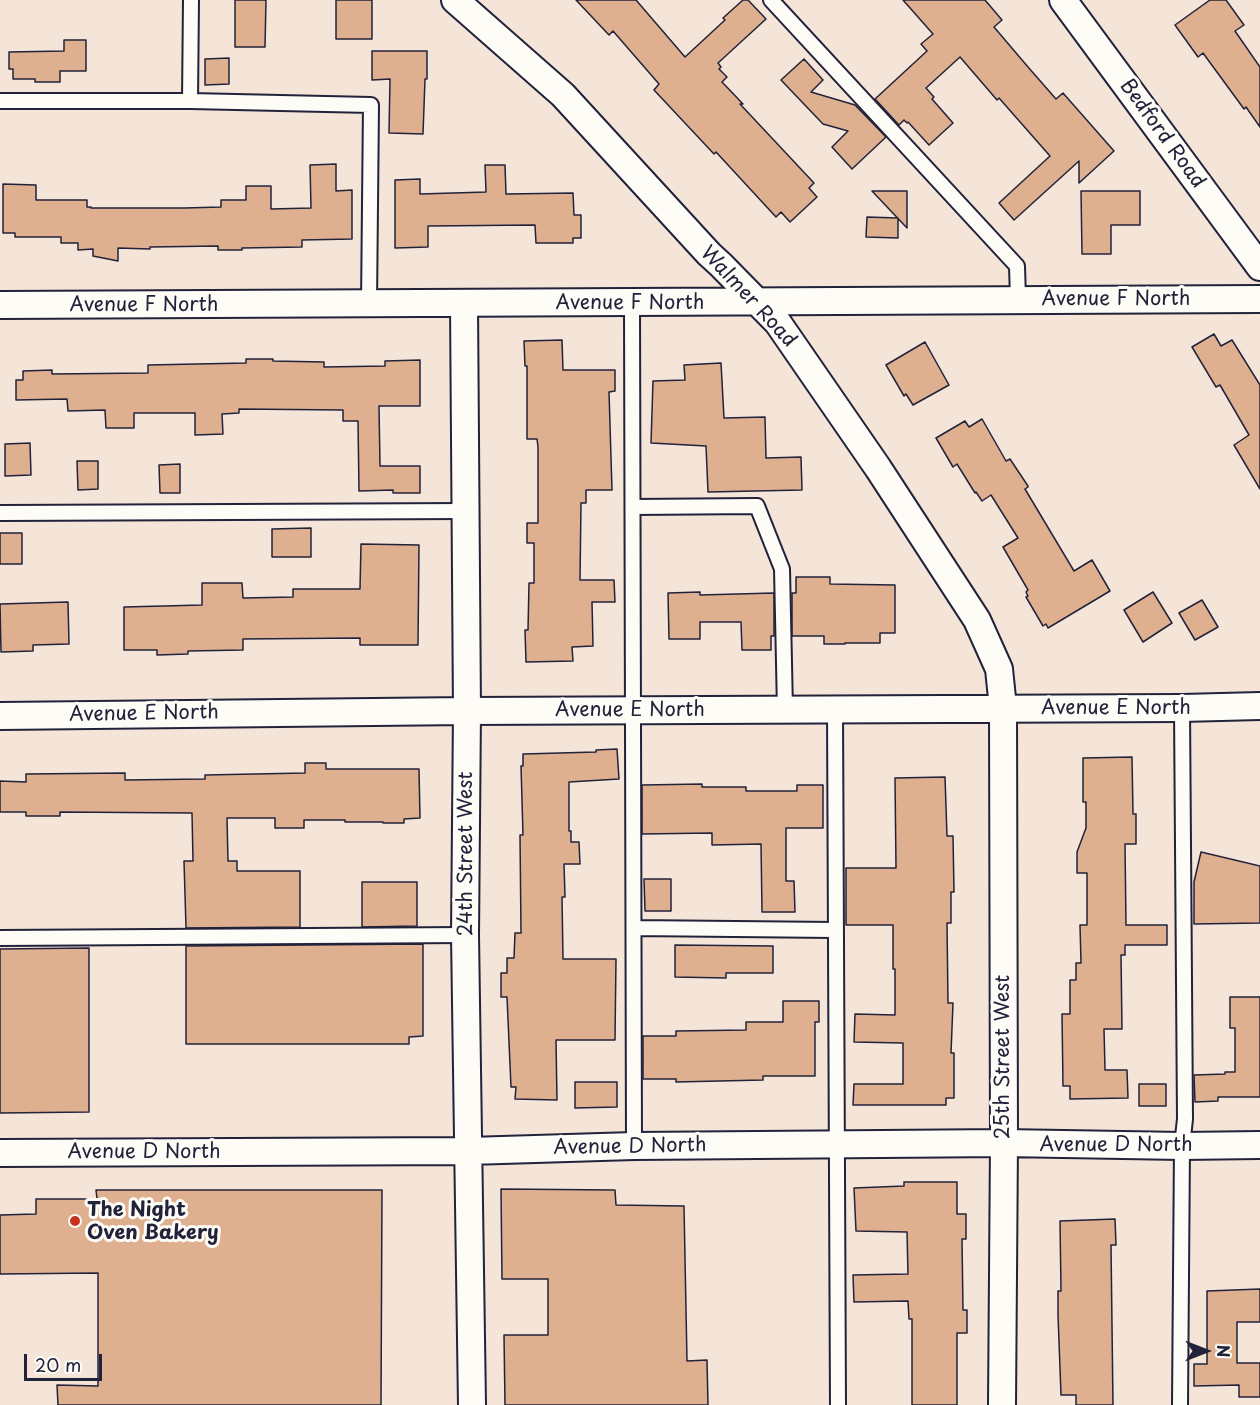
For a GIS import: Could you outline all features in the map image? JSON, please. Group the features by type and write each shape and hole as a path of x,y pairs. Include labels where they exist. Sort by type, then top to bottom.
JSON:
{"street":[{"name":"Walmer Road","path":"455,0 563,95 709,255 778,323 878,468 977,620 999,669 1003,708"},
{"name":"Bedford Road","path":"1064,0 1260,267"},
{"name":"Avenue F North","path":"0,305 1260,298"},
{"name":"24th Street West","path":"464,303 467,711 465,935 472,1405"},
{"name":"Avenue E North","path":"0,716 1260,706"},
{"name":"25th Street West","path":"1002,1405 1003,708"},
{"name":"Avenue D North","path":"0,1153 469,1151 634,1146 1004,1143 1260,1145"}],"lane":[{"path":"190,101 191,0"},
{"path":"771,0 1017,266 1018,299"},
{"path":"0,102 190,101 371,105 369,304"},
{"path":"632,303 634,1146"},
{"path":"633,507 757,506 782,569 785,710"},
{"path":"0,513 466,511"},
{"path":"1180,1405 1182,1146 1185,1119 1182,708"},
{"path":"835,709 838,1405"},
{"path":"634,928 835,930"},
{"path":"0,938 465,935"}],"building":[{"path":"235,0 266,0 265,47 235,47"},
{"path":"336,0 372,0 372,39 336,39"},
{"path":"576,0 636,0 685,57 725,20 723,18 743,0 748,0 766,19 718,63 721,67 719,69 727,77 722,82 814,183 809,188 817,197 790,222 781,212 776,217 654,90 659,84 613,31 609,35"},
{"path":"903,0 985,0 1002,20 994,27 1028,67 1056,99 1063,93 1114,151 1079,183 1079,161 1014,220 999,203 1050,156 960,57 926,88 934,97 932,99 953,123 929,145 908,122 904,120 899,125 875,99 927,51 921,44 933,34"},
{"path":"1210,0 1226,0 1244,25 1235,31 1260,67 1260,127 1203,53 1198,57 1175,25"},
{"path":"64,40 86,40 86,71 60,71 60,82 13,79 13,69 9,69 9,52 64,51"},
{"path":"372,51 427,51 423,134 389,133 390,79 372,80"},
{"path":"229,58 229,84 205,85 205,59"},
{"path":"804,59 823,80 811,92 855,105 886,137 852,169 832,147 848,131 823,124 781,80"},
{"path":"336,164 336,191 352,190 352,239 302,240 302,247 242,248 242,250 218,250 218,246 118,248 118,261 93,256 93,249 78,250 78,243 61,243 61,237 15,237 15,233 3,233 3,184 36,185 36,200 87,200 87,207 91,208 221,207 221,200 246,200 246,186 271,186 271,209 311,208 310,165"},
{"path":"485,165 505,165 506,194 573,193 574,215 581,215 581,238 573,238 573,243 536,243 535,225 428,226 428,247 395,248 395,180 420,179 420,194 486,192"},
{"path":"872,191 907,191 907,228"},
{"path":"1081,191 1140,191 1140,225 1111,225 1111,254 1082,254"},
{"path":"867,217 898,218 898,238 866,237"},
{"path":"1214,334 1221,346 1232,340 1260,385 1260,489 1234,445 1249,435 1220,385 1216,387 1192,347"},
{"path":"562,340 563,370 615,370 615,391 609,392 612,490 586,490 586,503 581,503 580,580 614,580 615,602 592,602 593,646 572,647 573,661 526,662 525,630 528,630 529,583 534,583 534,543 527,543 527,523 538,523 538,447 537,439 527,439 527,366 525,366 524,341"},
{"path":"925,342 949,385 913,405 906,394 904,396 886,365"},
{"path":"246,359 324,362 324,367 385,366 385,361 420,360 420,406 379,406 380,466 420,466 420,493 393,493 393,490 359,491 358,421 343,421 343,410 239,409 239,413 222,414 223,434 195,435 195,413 134,413 134,428 106,428 105,410 68,411 67,399 16,400 16,380 23,380 23,371 52,370 52,374 148,373 148,365 246,363"},
{"path":"721,363 724,418 765,417 766,458 801,457 802,490 708,492 706,446 651,443 653,381 685,380 684,365"},
{"path":"982,419 1006,461 1010,459 1028,486 1025,489 1074,571 1092,560 1110,591 1048,628 1046,624 1043,626 1026,597 1028,590 1003,547 1018,538 991,495 982,501 957,464 953,467 936,438 965,421 969,427"},
{"path":"30,443 31,475 5,476 5,444"},
{"path":"77,461 98,461 98,489 78,490"},
{"path":"180,464 180,493 160,493 159,465"},
{"path":"311,528 311,557 272,557 272,529"},
{"path":"0,533 22,533 22,564 0,564"},
{"path":"361,544 419,545 418,645 360,645 360,638 243,639 243,650 188,651 188,654 157,655 157,650 124,650 124,607 202,605 202,583 242,583 243,598 293,597 293,589 360,589"},
{"path":"796,577 830,577 830,584 895,585 895,633 880,633 880,643 824,644 824,636 792,636 792,593 796,593"},
{"path":"700,592 700,595 774,593 774,636 771,636 771,650 742,650 741,622 700,622 700,639 669,639 668,593"},
{"path":"1153,592 1172,623 1143,642 1124,610"},
{"path":"1202,600 1218,627 1195,640 1179,613"},
{"path":"68,602 69,644 33,645 33,651 1,652 0,604"},
{"path":"617,749 619,779 569,782 569,831 571,831 571,842 579,842 580,864 564,864 565,897 562,897 563,959 616,959 615,1040 556,1040 557,1100 515,1099 516,1087 511,1087 507,997 501,997 501,973 507,973 507,958 514,958 515,933 521,933 520,835 523,835 521,766 523,766 523,754 596,752 596,750"},
{"path":"1132,757 1136,844 1125,844 1126,925 1167,925 1167,945 1125,945 1125,955 1121,955 1122,1029 1104,1029 1105,1070 1127,1070 1128,1098 1070,1099 1070,1086 1063,1086 1062,1014 1070,1014 1070,980 1076,980 1076,963 1081,963 1080,925 1087,925 1087,873 1077,873 1077,852 1086,828 1086,802 1083,802 1083,758"},
{"path":"305,763 326,763 326,769 419,769 420,818 404,819 404,823 304,820 304,828 275,828 275,818 227,818 228,861 237,861 237,871 300,871 300,927 186,928 184,861 193,861 192,813 60,812 60,816 26,816 26,812 0,812 0,781 26,782 26,774 125,773 125,780 205,779 205,775 305,773"},
{"path":"945,777 947,836 953,836 954,892 951,892 951,923 947,923 948,1003 953,1003 951,1053 954,1053 954,1098 946,1098 946,1105 853,1105 854,1084 903,1084 903,1043 854,1042 855,1014 895,1015 893,925 846,925 846,868 896,868 895,778"},
{"path":"702,784 702,787 746,787 746,791 797,791 797,785 823,785 823,828 786,828 786,881 794,881 795,912 762,912 761,844 712,845 712,833 642,834 642,785"},
{"path":"1201,852 1260,866 1260,923 1194,924 1194,882"},
{"path":"644,879 671,879 671,911 645,911"},
{"path":"362,882 417,882 417,926 362,927"},
{"path":"423,944 423,1036 409,1037 409,1044 186,1044 186,946"},
{"path":"675,945 773,946 773,973 726,973 726,978 675,977"},
{"path":"89,948 89,1112 0,1113 0,949"},
{"path":"1230,997 1260,997 1260,1097 1218,1097 1218,1101 1195,1102 1194,1075 1235,1072 1235,1028 1230,1028"},
{"path":"783,1001 819,1001 819,1022 815,1022 815,1076 763,1076 763,1080 676,1082 676,1079 643,1079 643,1036 676,1036 676,1031 746,1030 746,1022 783,1022"},
{"path":"575,1082 617,1082 617,1107 575,1108"},
{"path":"1139,1084 1166,1084 1166,1106 1139,1106"},
{"path":"904,1182 957,1182 957,1214 966,1214 966,1239 962,1239 963,1310 967,1310 967,1333 957,1333 957,1405 912,1405 912,1319 909,1319 908,1301 854,1302 853,1275 908,1274 907,1232 856,1231 854,1188 904,1186"},
{"path":"501,1189 615,1190 616,1205 684,1206 687,1361 707,1360 708,1405 505,1405 504,1335 548,1335 548,1279 502,1279"},
{"path":"96,1190 382,1190 381,1405 58,1405 57,1385 98,1386 98,1273 0,1274 0,1215 36,1214 36,1199 97,1199"},
{"path":"1115,1219 1116,1245 1111,1245 1113,1405 1076,1405 1076,1395 1061,1395 1058,1315 1058,1291 1061,1291 1060,1221"},
{"path":"1260,1289 1260,1322 1237,1322 1237,1363 1260,1363 1260,1397 1239,1397 1239,1385 1194,1386 1194,1364 1207,1364 1207,1291"}],"place":[{"name":"The Night Oven Bakery","path":"75,1221"}]}
